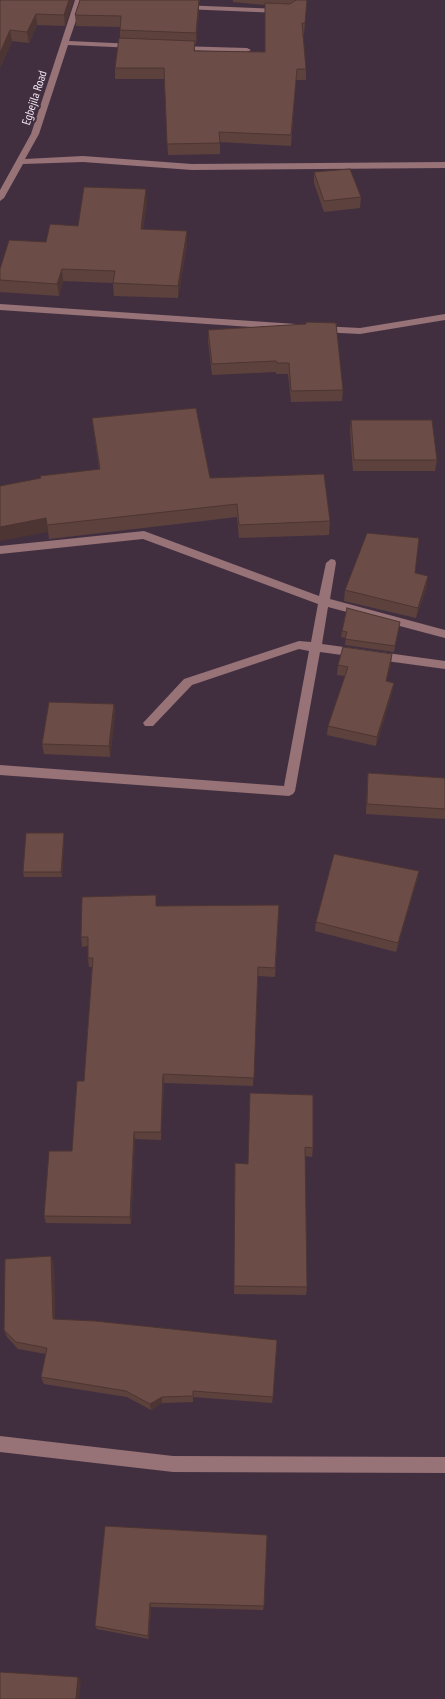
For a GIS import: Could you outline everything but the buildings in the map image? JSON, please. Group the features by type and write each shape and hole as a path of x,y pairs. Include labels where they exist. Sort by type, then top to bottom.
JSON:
{"street":[{"name":"Egbejila Road","path":"0,198 34,134 81,2"},
{"path":"174,7 290,11"},
{"path":"65,43 141,46"},
{"path":"170,47 247,50"},
{"path":"20,162 83,159 192,167 445,165"},
{"path":"0,307 360,331 445,317"},
{"path":"0,550 144,535 324,602 445,634"},
{"path":"0,770 289,791 331,563"},
{"path":"149,723 188,682 299,645 445,665"},
{"path":"0,1444 172,1464 445,1465"}]}
